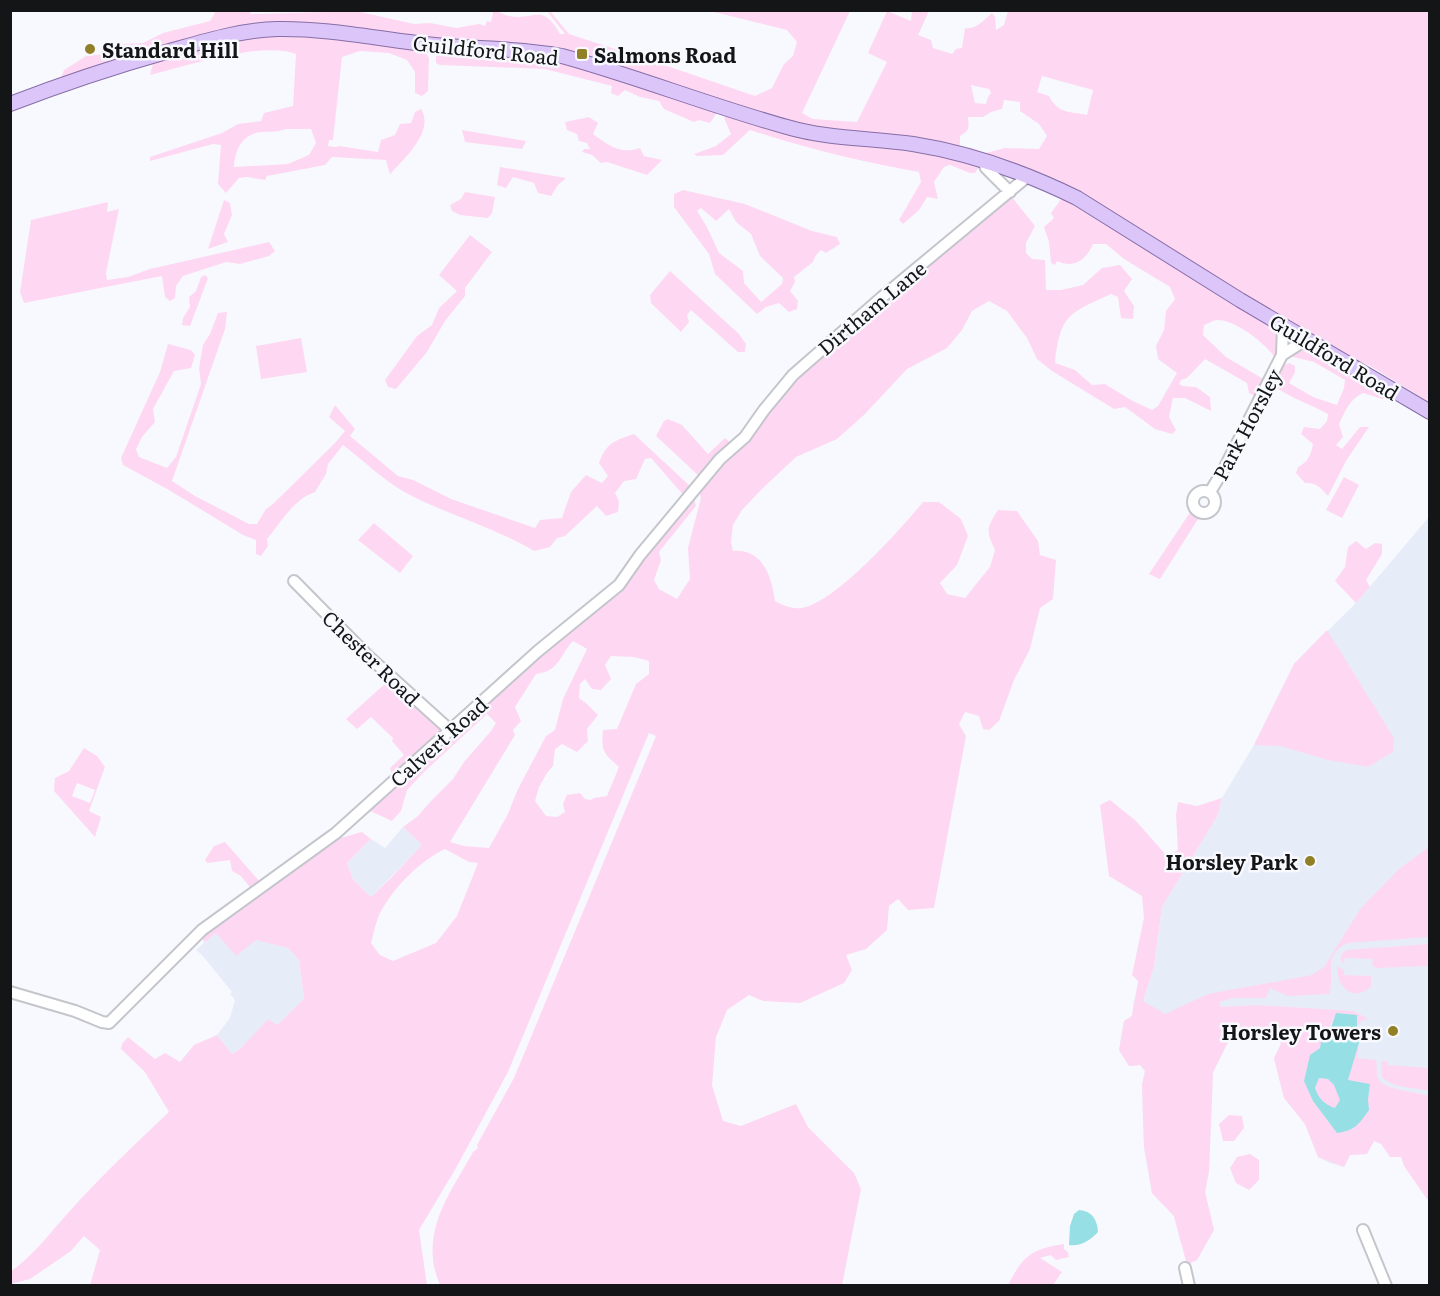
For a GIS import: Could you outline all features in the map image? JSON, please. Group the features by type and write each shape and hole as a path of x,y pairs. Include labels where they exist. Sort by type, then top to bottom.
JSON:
{"main road":[{"name":"Guildford Road","path":"10,104 68,81 211,39 274,29 342,31 432,45 541,52 562,56 789,128 915,145 965,155 1028,176 1077,198 1240,300 1430,412"}],"street":[{"path":"983,161 986,168 1011,192"},
{"name":"Dirtham Lane","path":"745,437 793,375 921,264 1028,176"},
{"name":"Park Horsley","path":"1210,492 1282,355 1283,325"},
{"name":"Park Horsley","path":"1282,355 1307,339"},
{"name":"Calvert Road","path":"10,992 109,1023 202,930 336,832 561,631 619,585 640,555 720,459 745,437"},
{"name":"Chester Road","path":"294,581 368,656 451,731"},
{"path":"1363,1230 1386,1286"},
{"path":"1185,1268 1189,1286"}],"shaded area":[{"path":"549,10 569,34 755,96 772,88 784,64 793,56 797,42 787,30 710,11 850,11 802,113 813,119 857,122 887,62 868,53 887,11 911,21 912,11 929,11 918,35 931,40 933,48 952,54 956,49 962,48 965,28 976,26 992,13 995,17 996,30 1004,25 1008,11 1429,11 1429,402 1370,366 1337,351 1057,179 1052,182 969,150 969,147 986,153 1005,148 1039,149 1047,136 1039,124 1020,111 1020,102 1004,100 1002,109 983,117 968,117 968,128 960,136 960,150 798,127 599,63 275,26 65,79 61,78 64,70 86,56 104,54 124,44 143,43 163,33 210,21 216,11 250,11 251,14 356,11 414,24 430,23 456,28 479,24 485,26 487,21 491,22 493,13 491,11 493,11 518,17 543,16 554,24 560,34 565,34 547,11","holes":["1042,76 1093,90 1087,115 1060,109 1049,96 1037,92","971,85 989,89 991,93 986,104 975,103"]},
{"path":"269,36 347,38 424,50 429,58 428,91 422,96 415,93 415,72 407,60 389,53 360,51 342,57 333,140 329,140 328,146 378,152 381,140 395,135 400,124 411,123 415,112 421,109 424,126 421,135 410,153 390,174 386,160 332,157 325,165 267,176 265,180 239,178 226,193 218,184 221,145 213,144 150,161 150,157 222,133 238,124 261,121 264,113 293,106 296,54 281,51 244,53 150,75 153,63 219,45","holes":["311,129 316,143 309,155 288,164 234,167 238,149 244,139 254,133"]},
{"path":"440,50 533,53 718,111 710,123 699,120 694,122 664,109 659,101 640,97 625,90 618,96 611,93 612,86 545,69 440,65 436,63 436,56"},
{"path":"729,113 971,162 979,167 975,173 970,173 950,165 944,167 934,182 938,199 927,197 919,210 903,224 899,220 921,182 919,172 833,154 750,130 723,155 697,156 694,154 716,146 731,134 724,118"},
{"path":"589,117 598,123 593,134 609,145 621,150 640,148 644,156 662,160 647,175 607,162 601,163 592,155 582,152 584,149 590,149 587,143 579,141 577,134 567,130 565,122"},
{"path":"462,130 526,141 522,149 465,142"},
{"path":"500,167 566,178 551,196 538,193 534,183 513,177 506,188 497,185"},
{"path":"683,190 745,204 812,231 837,237 840,244 826,253 821,250 813,262 794,277 795,282 790,291 798,301 797,309 789,312 779,303 766,307 757,314 715,274 709,254 674,207 674,194","holes":["701,208 716,221 729,209 736,222 751,234 760,256 783,278 782,284 761,302 744,283 743,271 719,253 697,211"]},
{"path":"465,192 495,197 492,213 488,218 460,215 452,211 450,205 461,199"},
{"path":"1011,196 1035,226 1026,243 1026,253 1032,259 1045,260 1046,290 1061,290 1083,285 1102,268 1120,265 1132,279 1124,291 1134,306 1133,319 1121,318 1118,297 1111,294 1076,312 1064,325 1060,335 1055,363 1075,370 1092,385 1105,384 1152,410 1158,406 1177,373 1158,359 1156,346 1164,330 1166,311 1175,299 1170,287 1124,259 1106,244 1093,244 1087,255 1079,262 1069,264 1057,261 1055,265 1051,263 1049,242 1044,227 1054,218 1051,213 1062,198 1070,198 1272,323 1275,329 1277,352 1274,356 1256,338 1224,321 1217,320 1204,325 1203,335 1226,357 1265,380 1255,396 1249,393 1247,383 1205,359 1179,384 1196,387 1210,397 1211,411 1185,398 1173,398 1169,417 1176,430 1172,434 1155,429 1125,407 1114,409 1052,371 1037,359 1027,338 1007,311 989,301 972,311 962,330 947,348 907,369 864,415 837,439 796,457 742,510 733,525 731,542 733,551 743,551 759,559 768,574 775,601 795,608 816,603 849,579 884,546 923,502 939,502 961,519 968,536 957,565 940,583 947,594 965,598 990,567 995,550 989,530 991,521 998,510 1017,511 1038,541 1040,555 1056,560 1053,599 1040,608 1030,649 1014,680 999,721 989,730 983,729 979,716 965,712 959,724 966,736 934,908 908,910 898,899 889,906 887,930 866,949 846,955 852,970 844,983 800,1003 763,1001 749,995 727,1010 716,1037 712,1085 723,1121 741,1126 796,1104 808,1127 854,1173 861,1189 842,1285 440,1285 434,1268 433,1244 439,1216 451,1190 473,1152 478,1148 477,1145 514,1078 656,736 649,733 508,1072 456,1168 419,1230 427,1285 90,1285 100,1250 84,1236 71,1251 30,1279 11,1284 10,1272 33,1252 92,1187 169,1112 145,1072 121,1049 128,1037 155,1059 165,1053 180,1062 194,1045 217,1035 232,1054 241,1048 268,1019 277,1025 304,999 299,960 288,948 256,940 236,956 216,933 204,943 203,938 330,841 362,832 371,839 347,863 353,879 371,897 422,845 403,827 418,816 453,779 496,723 487,714 423,773 407,790 401,811 392,821 368,810 506,685 620,590 629,581 644,554 694,498 696,506 659,552 661,560 654,580 659,589 677,599 690,579 688,548 701,498 699,491 797,378 828,349","holes":["573,641 587,649 563,699 555,730 546,736 489,848 464,846 450,842 515,735 513,730 521,721 515,707 536,674 555,666","611,656 634,657 649,661 649,674 636,684 617,729 603,730 604,751 619,767 607,796 591,800 585,799 580,793 567,795 563,804 565,812 557,817 546,816 535,801 539,787 553,766 555,749 562,744 577,752 588,741 587,729 598,715 579,698 580,684 585,679 592,689 601,690 611,679 605,665","445,849 469,862 478,863 457,916 436,943 393,961 380,955 371,943 381,911 409,875 435,854"]},
{"path":"224,200 230,203 232,215 224,234 228,242 208,249"},
{"path":"108,202 107,212 119,209 106,273 107,280 128,277 150,269 269,242 275,251 269,256 240,264 226,262 183,276 176,286 175,298 170,301 165,297 162,276 24,303 20,292 31,220"},
{"path":"470,235 492,252 465,288 465,296 445,321 427,352 396,389 388,387 385,380 417,336 432,325 439,308 457,291 439,275"},
{"path":"670,271 739,334 746,344 745,352 738,352 691,310 687,315 689,322 681,332 651,303 650,295"},
{"path":"205,275 208,278 190,326 182,325 183,318 190,307 189,297 196,291 201,277"},
{"path":"227,312 225,329 172,481 195,496 249,524 257,524 266,509 345,431 329,417 335,405 355,429 350,436 398,476 413,480 451,499 535,528 540,520 562,518 571,492 586,475 602,483 608,476 599,463 608,446 634,434 691,487 685,497 651,458 645,459 636,479 624,481 615,493 619,501 618,512 606,516 597,506 565,536 557,538 550,547 534,551 406,493 343,445 328,464 326,474 315,492 307,495 288,512 267,539 268,546 261,556 256,554 256,540 243,535 123,465 121,458 160,372 168,344 191,350 195,355 191,368 174,371 153,409 155,422 142,437 136,449 139,457 167,468 176,457 201,384 199,368 203,345 218,313"},
{"path":"301,338 307,372 261,379 256,346"},
{"path":"1309,348 1389,396 1382,399 1363,393 1351,402 1346,410 1339,424 1343,437 1336,445 1342,449 1360,427 1369,427 1346,461 1328,496 1321,488 1305,483 1296,473 1298,467 1308,458 1313,444 1301,434 1304,427 1320,429 1327,421 1328,414 1274,386 1277,372 1289,363 1295,366 1295,372 1289,383 1313,397 1337,405 1345,380 1314,362 1293,357 1293,353"},
{"path":"668,419 682,425 708,454 725,438 731,443 700,477 656,436 664,421"},
{"path":"1344,477 1359,485 1342,518 1326,510"},
{"path":"1191,511 1200,516 1160,579 1149,574"},
{"name":"Horsley Park","path":"1429,517 1429,1108 1374,1141 1367,1154 1350,1155 1344,1167 1330,1163 1318,1157 1305,1124 1284,1098 1274,1058 1281,1044 1277,1033 1233,1032 1213,1072 1209,1171 1205,1192 1214,1230 1181,1243 1174,1216 1152,1193 1144,1147 1142,1085 1145,1071 1140,1065 1129,1066 1119,1050 1124,1021 1132,1016 1134,999 1143,1001 1154,967 1162,907 1218,815 1222,798 1254,745 1294,664 1356,603"},
{"path":"374,523 413,556 400,573 358,540"},
{"path":"1356,541 1366,549 1375,543 1382,544 1382,554 1366,580 1370,587 1356,603 1335,581 1345,567 1348,547"},
{"path":"1327,630 1394,738 1393,752 1368,767 1328,760 1280,746 1254,745 1294,664"},
{"path":"388,681 439,727 439,736 399,774 392,773 390,768 404,755 392,741 393,738 371,717 357,729 346,719"},
{"path":"84,748 97,756 105,767 89,811 101,817 95,837 54,791 55,778 69,771","holes":["77,783 95,790 90,803 72,796"]},
{"path":"1222,798 1218,815 1162,907 1154,967 1143,1001 1165,1014 1208,994 1312,975 1324,967 1360,909 1399,869 1429,847 1429,937 1347,943 1339,948 1332,959 1329,994 1287,996 1270,988 1266,998 1233,998 1219,1002 1221,1007 1256,1005 1353,1011 1367,1018 1357,1026 1356,1015 1336,1013 1320,1048 1310,1055 1304,1081 1313,1101 1337,1132 1357,1048 1359,1048 1357,1058 1376,1060 1378,1078 1382,1083 1429,1096 1429,1202 1404,1166 1401,1157 1390,1157 1381,1144 1374,1141 1367,1154 1350,1155 1344,1167 1318,1157 1305,1124 1284,1098 1274,1058 1281,1044 1277,1033 1233,1032 1213,1072 1209,1171 1205,1192 1214,1230 1197,1260 1187,1265 1174,1216 1152,1193 1144,1147 1142,1085 1145,1071 1140,1065 1129,1066 1119,1050 1124,1021 1132,1016 1138,981 1132,975 1144,918 1142,896 1109,876 1100,805 1110,800 1136,821 1167,856 1178,850 1176,815 1178,802 1197,806"},
{"path":"403,827 423,845 371,897 353,879 347,863 371,839 385,848"},
{"path":"225,842 261,883 252,890 241,876 232,871 230,860 207,863 205,860 214,846"},
{"path":"216,932 288,948 299,960 304,999 277,1025 232,1054 217,1035 230,1018 235,1000 230,994 232,992 196,950"},
{"path":"1429,944 1429,966 1376,968 1372,965 1373,959 1345,958 1344,963 1341,961 1342,954 1347,950"},
{"path":"1337,966 1344,970 1344,975 1371,976 1371,987 1358,993 1346,990 1339,980"},
{"path":"1381,1061 1387,1061 1388,1065 1429,1068 1429,1091 1398,1086 1387,1081 1382,1077"},
{"path":"1319,1078 1328,1079 1334,1085 1340,1100 1335,1108 1322,1101 1318,1095 1315,1088"},
{"path":"1229,1115 1242,1116 1244,1128 1234,1141 1223,1141 1219,1124"},
{"path":"1250,1154 1259,1160 1259,1180 1249,1190 1236,1183 1230,1168 1237,1157"},
{"path":"1064,1244 1069,1257 1056,1260 1051,1255 1040,1258 1062,1272 1053,1285 1008,1285 1018,1267 1029,1255 1043,1248"}],"water":[{"path":"1336,1013 1357,1015 1357,1030 1361,1036 1348,1080 1370,1084 1369,1110 1356,1126 1337,1133 1313,1101 1304,1081 1310,1055 1320,1048 1322,1036 1331,1028","holes":["1319,1078 1328,1079 1334,1085 1340,1100 1335,1108 1322,1101 1315,1088"]},
{"path":"1079,1210 1093,1216 1098,1232 1085,1242 1069,1245 1070,1226 1074,1214"}],"place":[{"name":"Standard Hill","path":"90,49"},
{"name":"Salmons Road","path":"582,54"},
{"name":"Horsley Park","path":"1310,861"},
{"name":"Horsley Towers","path":"1393,1031"}]}
